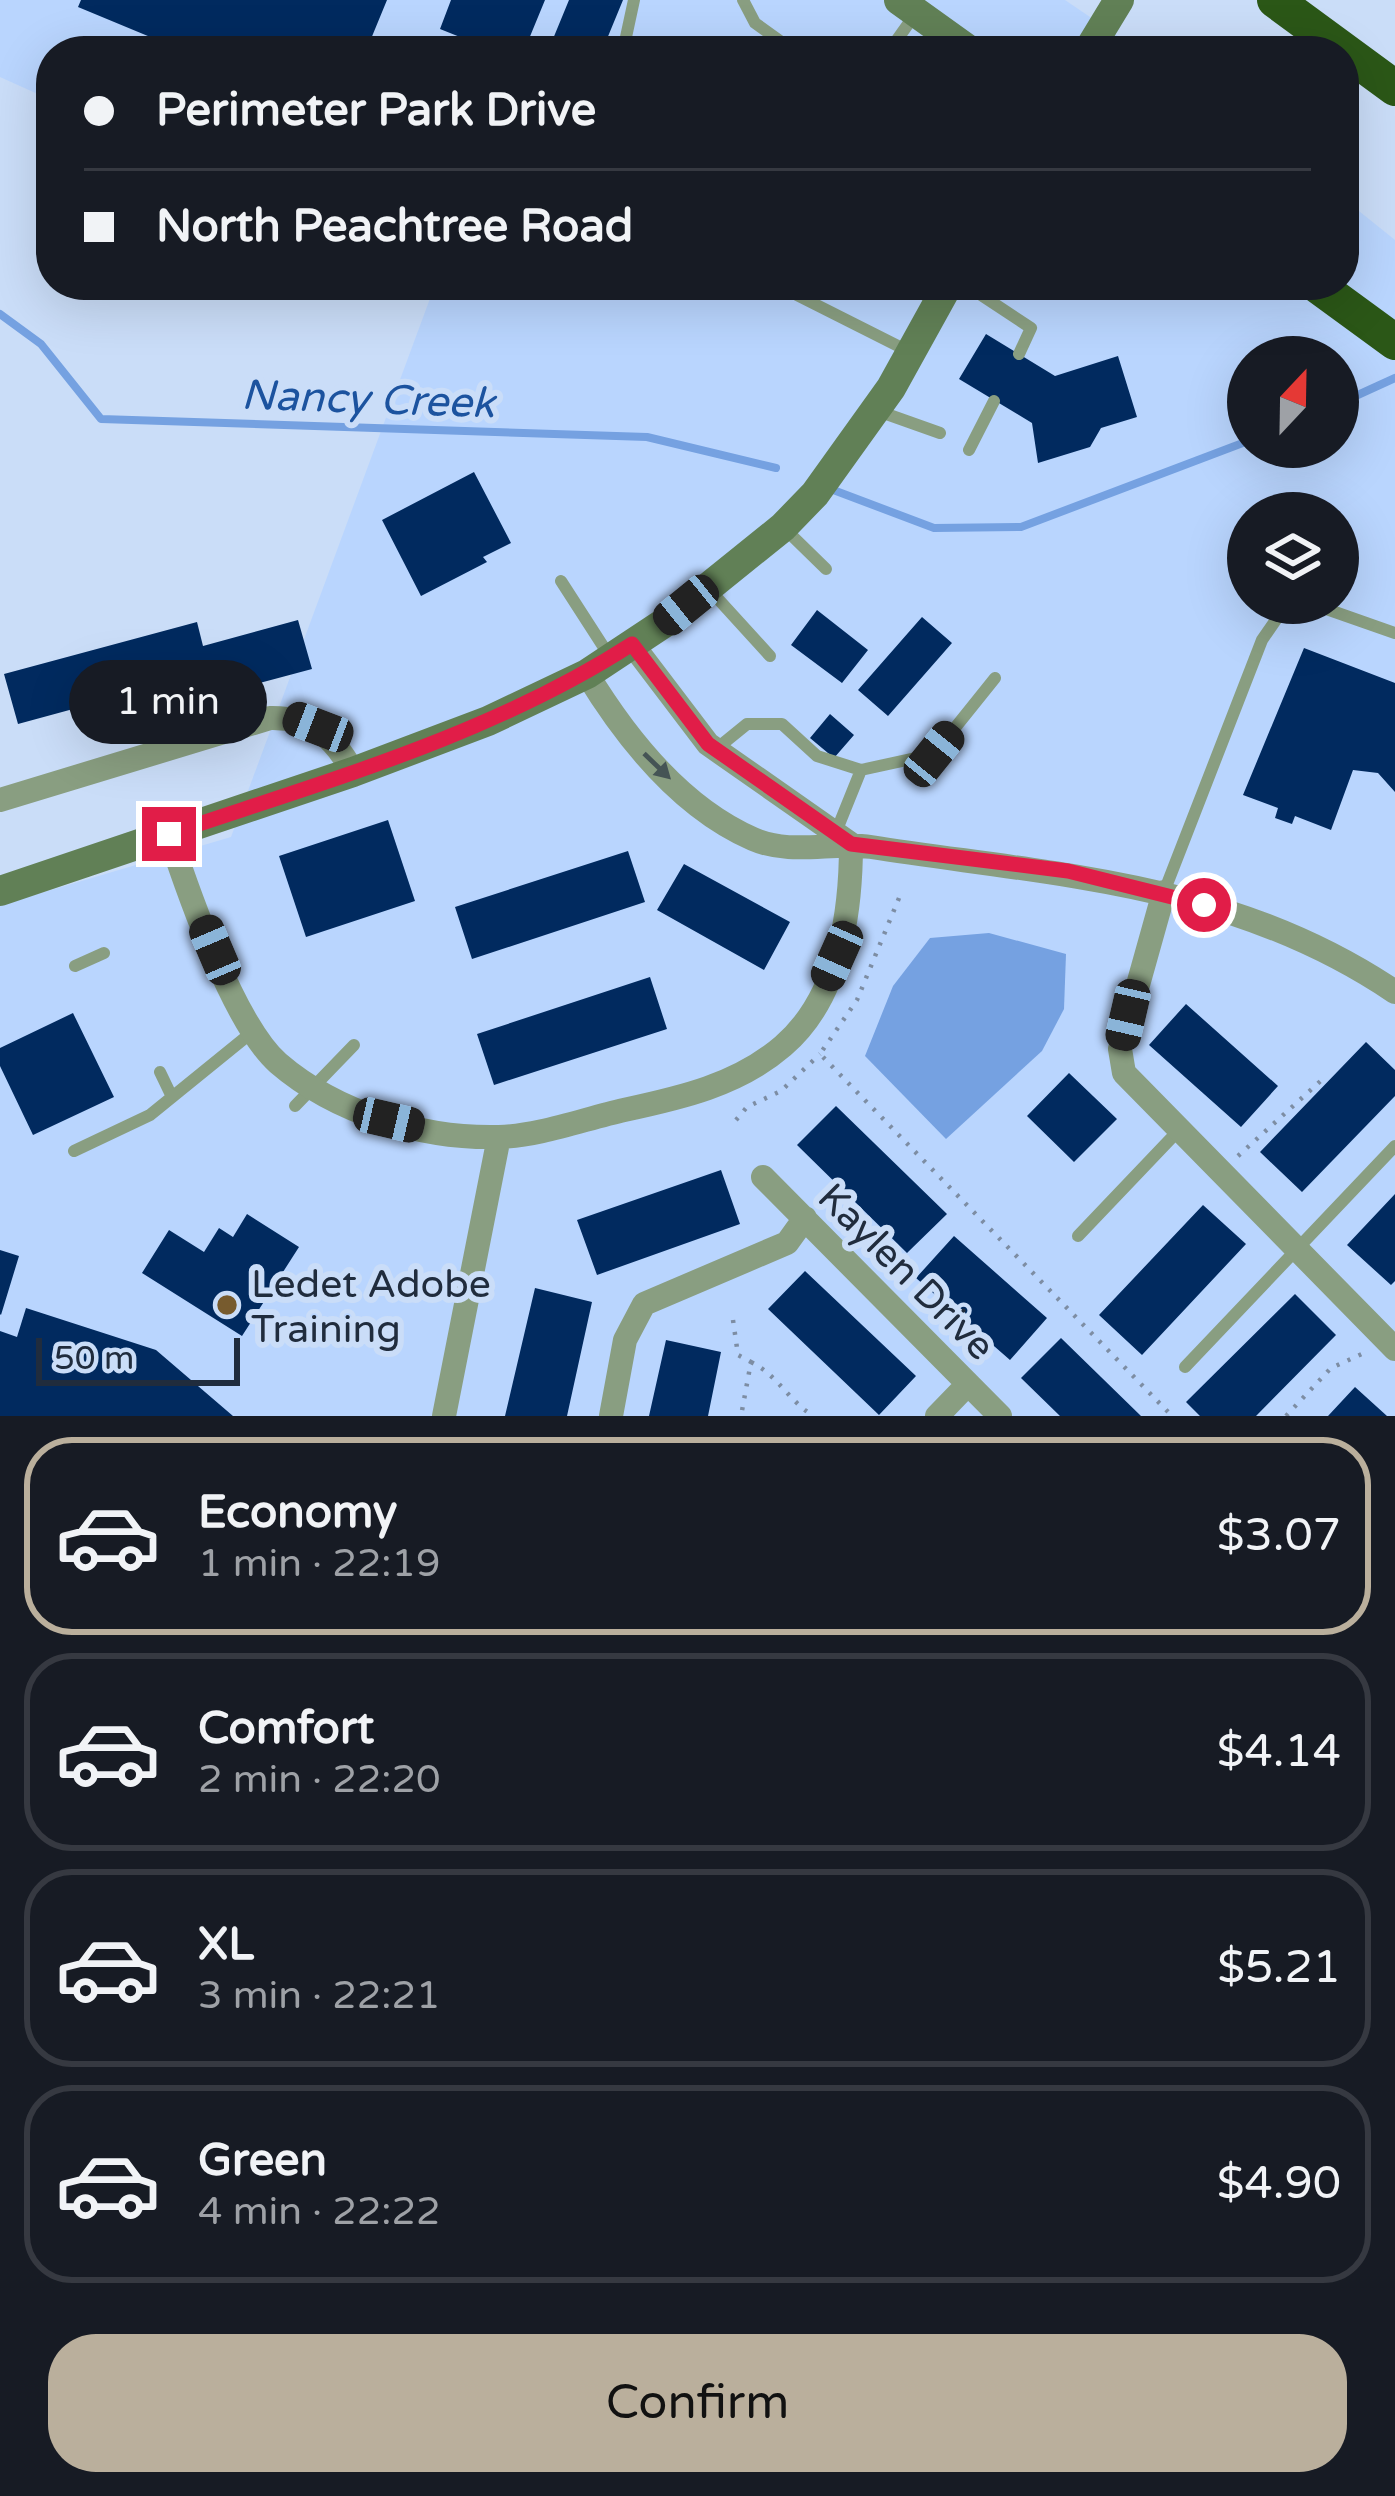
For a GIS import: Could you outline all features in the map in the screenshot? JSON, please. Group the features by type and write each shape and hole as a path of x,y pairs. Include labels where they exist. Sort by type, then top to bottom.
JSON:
{"highway":[{"path":"1275,0 1324,36"},
{"path":"1359,62 1395,88"},
{"path":"1338,300 1395,342"}],"street":[{"path":"1097,36 1119,0"},
{"path":"908,6 949,36"},
{"path":"0,891 353,772 488,721 610,658 783,527 825,482 877,410 940,300"},
{"path":"169,834 251,1033 303,1097 357,1113 500,1137 683,1097 731,1080 784,1045 817,1003 837,956 851,883 844,838 716,750 610,658"},
{"path":"610,658 633,742 720,819 771,845 844,838 1068,871 1164,892 1318,948 1395,992"},
{"path":"0,800 271,718 294,718 318,727 353,772"},
{"path":"1164,892 1120,1049 1124,1072 1395,1349"},
{"path":"444,1416 500,1137"},
{"name":"Kaylen Drive","path":"763,1177 1000,1416"},
{"path":"611,1416 625,1340 644,1304 787,1244 805,1218"},
{"path":"937,1416 968,1384"}],"lane":[{"path":"626,36 634,0"},
{"path":"743,0 755,23 773,36"},
{"path":"900,36 908,6"},
{"path":"807,300 910,352"},
{"path":"989,300 1031,328 1019,354"},
{"path":"969,450 994,400"},
{"path":"877,410 940,434"},
{"path":"783,527 826,569"},
{"path":"561,581 610,658"},
{"path":"708,588 770,656"},
{"path":"1164,892 1262,640 1282,611 1315,605 1395,633"},
{"path":"716,750 748,724 782,724 818,756 862,770 934,754 995,678"},
{"path":"844,838 862,770"},
{"path":"75,966 104,953"},
{"path":"74,1151 150,1115 251,1033"},
{"path":"303,1097 354,1046"},
{"path":"160,1072 172,1097"},
{"path":"1078,1236 1180,1129"},
{"path":"1185,1367 1294,1246 1395,1146"}],"path":[{"path":"736,1120 747,1107 781,1091 820,1054 857,1000 899,898"},
{"path":"820,1054 1172,1416"},
{"path":"1229,1164 1325,1077"},
{"path":"734,1320 737,1354 772,1373 800,1408 814,1416"},
{"path":"1286,1416 1331,1368 1366,1353"},
{"path":"741,1416 751,1362"}],"shaded area":[{"path":"0,0 1065,0 1118,36 36,36 36,93 0,77"},
{"path":"1359,211 1395,240 1395,1416 0,1416 0,905 231,837 429,300 1359,300"},
{"path":"989,933 1066,954 1064,1009 1042,1051 946,1139 865,1056 893,986 930,938"}],"building":[{"path":"81,0 387,0 372,36 148,36 78,7"},
{"path":"451,0 545,0 530,36 458,36 440,29"},
{"path":"569,0 623,0 608,36 554,36"},
{"path":"986,334 1055,376 1118,356 1137,417 1101,428 1090,447 1038,463 1032,423 959,379"},
{"path":"474,472 511,543 483,557 487,562 421,596 382,520"},
{"path":"817,610 868,650 842,683 791,645"},
{"path":"922,617 952,643 888,716 858,690"},
{"path":"298,620 312,669 215,695 209,672 18,724 4,674 197,622 203,646"},
{"path":"1304,648 1395,683 1395,792 1378,773 1353,770 1331,830 1295,816 1292,824 1275,818 1278,808 1243,795"},
{"path":"830,714 854,735 834,758 810,738"},
{"path":"388,820 415,901 306,937 279,856"},
{"path":"628,851 645,902 472,959 455,907"},
{"path":"684,864 790,922 764,970 657,910"},
{"path":"650,977 667,1029 494,1085 477,1034"},
{"path":"1186,1004 1278,1086 1241,1127 1149,1045"},
{"path":"73,1013 114,1097 33,1135 0,1066 0,1048"},
{"path":"1366,1042 1395,1070 1395,1096 1302,1192 1260,1152"},
{"path":"1069,1073 1117,1119 1074,1162 1027,1116"},
{"path":"836,1106 947,1214 907,1253 797,1145"},
{"path":"721,1170 740,1224 597,1275 577,1220"},
{"path":"1395,1194 1395,1281 1391,1285 1347,1245"},
{"path":"1203,1205 1246,1244 1142,1355 1099,1315"},
{"name":"Ledet Adobe Training","path":"247,1214 299,1247 242,1336 142,1273 169,1230 204,1252 219,1228 233,1237"},
{"path":"954,1236 1047,1318 1010,1360 916,1278"},
{"path":"0,1250 19,1256 1,1315 0,1314"},
{"path":"805,1271 916,1376 879,1415 768,1309"},
{"path":"535,1288 592,1302 567,1416 505,1416"},
{"path":"1295,1294 1336,1335 1256,1416 1200,1416 1186,1402"},
{"path":"26,1308 156,1350 233,1416 0,1416 0,1331 17,1337"},
{"path":"1061,1338 1141,1416 1060,1416 1021,1378"},
{"path":"666,1340 721,1352 708,1416 649,1416"},
{"path":"1355,1387 1387,1416 1328,1416"}],"waterway":[{"name":"Nancy Creek","path":"0,314 41,344 101,419 647,437 776,468"},
{"name":"Nancy Creek","path":"1359,394 1395,378"},
{"name":"Nancy Creek","path":"828,488 934,528 1021,527 1227,449"}],"place":[{"name":"Ledet Adobe Training","path":"227,1305"}],"route":[{"path":"169,834 488,721 587,674 632,644 668,699 708,744 851,844 1068,871 1204,905"}]}
